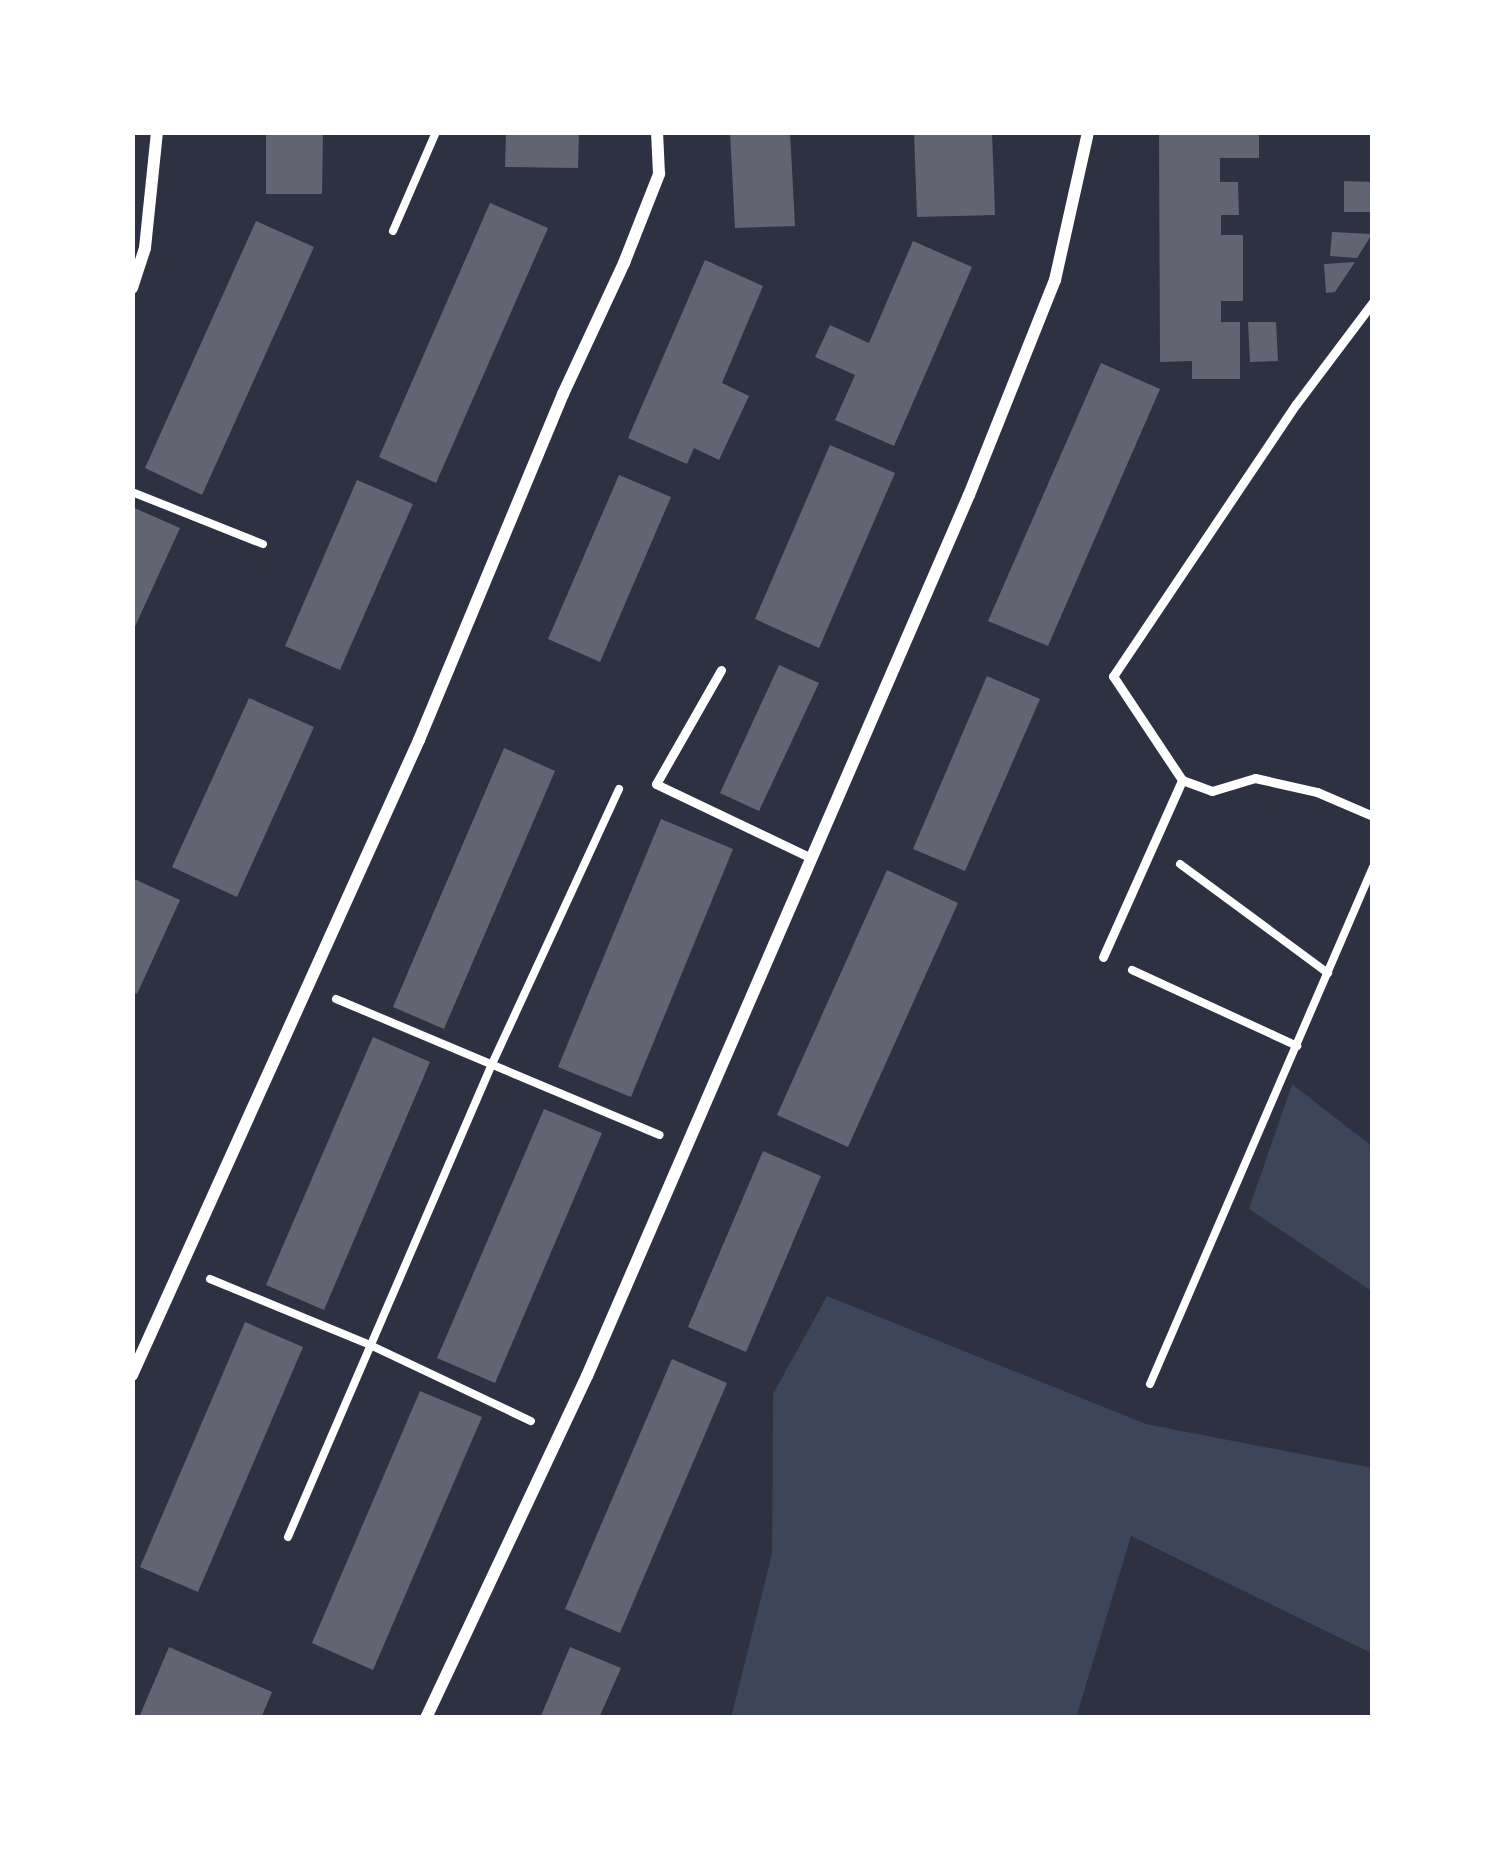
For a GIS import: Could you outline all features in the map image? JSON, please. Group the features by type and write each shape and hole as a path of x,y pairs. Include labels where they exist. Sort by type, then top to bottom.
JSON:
{"street":[{"path":"132,288 145,248 157,132"},
{"path":"132,1375 624,263 659,174 657,132"},
{"path":"426,1718 559,1435 969,495 1055,280 1088,132"}],"lane":[{"path":"1373,302 1296,404 1113,676 1182,780 1212,791 1255,778 1317,792 1373,815"},
{"path":"722,670 656,784 812,858"},
{"path":"1103,957 1182,780"}],"path":[{"path":"393,231 436,132"},
{"path":"132,492 263,544"},
{"path":"288,1538 492,1064 619,789"},
{"path":"1156,846 1328,973"},
{"path":"1150,1384 1373,867"},
{"path":"1103,957 1297,1046"},
{"path":"307,987 686,1146"},
{"path":"181,1267 370,1345 559,1435"}],"shaded area":[{"path":"1292,1084 1373,1147 1373,1292 1249,1209"},
{"path":"827,1296 1146,1424 1373,1468 1373,1654 1131,1536 1076,1718 731,1718 772,1554 773,1394"}],"building":[{"path":"266,132 323,132 322,194 266,194"},
{"path":"506,132 579,132 578,168 505,167"},
{"path":"730,132 790,132 795,226 735,228"},
{"path":"914,132 992,132 995,215 917,217"},
{"path":"1159,132 1259,132 1259,158 1220,158 1220,182 1238,182 1239,215 1221,215 1221,235 1243,235 1243,301 1221,301 1221,322 1240,322 1240,379 1192,379 1192,361 1160,362"},
{"path":"1344,181 1373,182 1373,212 1344,212"},
{"path":"490,203 548,228 436,483 379,457"},
{"path":"256,221 314,247 202,495 145,468"},
{"path":"1332,232 1372,234 1357,258 1330,256"},
{"path":"913,241 972,267 894,446 835,420 855,375 815,357 830,325 869,343"},
{"path":"705,260 763,286 722,383 749,396 719,460 694,448 687,464 628,438"},
{"path":"1355,262 1335,292 1326,293 1324,264"},
{"path":"1248,322 1276,322 1278,361 1250,362"},
{"path":"1101,363 1160,389 1048,646 988,621"},
{"path":"830,445 895,473 819,648 755,619"},
{"path":"619,475 671,497 600,662 548,639"},
{"path":"357,480 413,504 340,670 285,646"},
{"path":"132,507 180,528 132,633"},
{"path":"779,665 819,683 759,811 720,793"},
{"path":"987,676 1040,699 965,871 913,849"},
{"path":"249,698 314,727 237,897 172,867"},
{"path":"504,748 555,771 444,1029 393,1007"},
{"path":"661,819 733,849 631,1097 558,1067"},
{"path":"887,870 958,903 848,1147 777,1115"},
{"path":"132,878 180,900 137,994 132,992"},
{"path":"373,1037 430,1062 324,1310 266,1285"},
{"path":"544,1109 602,1133 495,1383 437,1358"},
{"path":"763,1151 821,1176 746,1352 688,1327"},
{"path":"245,1322 303,1347 198,1592 140,1567"},
{"path":"672,1359 727,1383 620,1633 565,1609"},
{"path":"420,1391 482,1417 373,1670 312,1643"},
{"path":"169,1647 272,1692 261,1718 140,1715"},
{"path":"570,1647 621,1668 599,1718 540,1718"}]}
